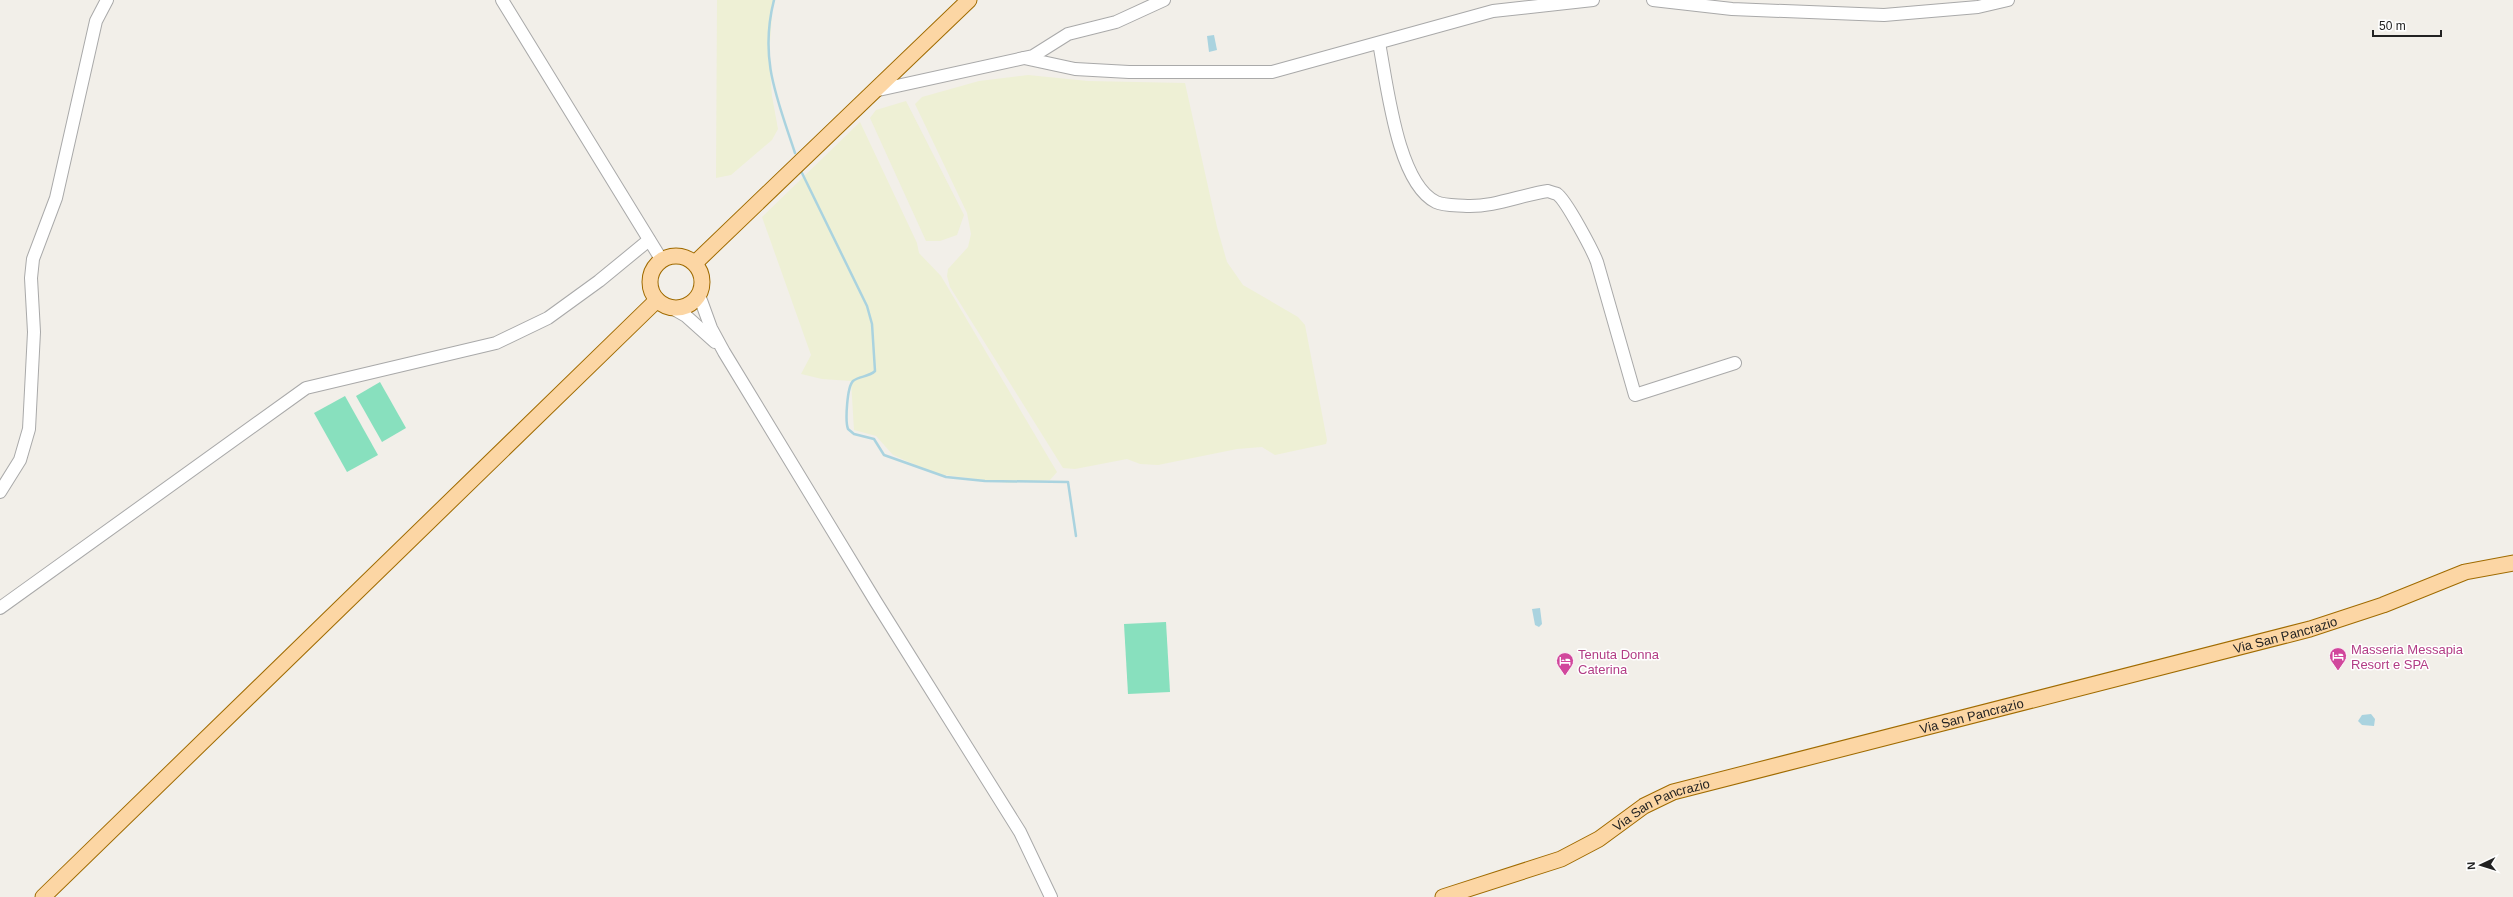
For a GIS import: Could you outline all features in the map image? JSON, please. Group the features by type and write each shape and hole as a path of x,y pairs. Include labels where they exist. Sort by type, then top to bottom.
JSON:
{"main road":[{"path":"694,263 969,0"},
{"path":"668,256 682,256 694,263 702,278 699,295 688,306 672,308 656,300 650,287 649,279 651,271 661,260 668,256"},
{"path":"43,897 656,300"},
{"name":"Via San Pancrazio","path":"1443,897 1561,859 1599,839 1644,806 1674,792 2310,629 2383,605 2465,572 2513,563"}],"street":[{"path":"0,492 20,460 29,428 34,332 31,278 33,259 56,198 96,21 107,0"},
{"path":"502,0 661,260"},
{"path":"874,91 1033,56 1068,34 1116,22 1164,0"},
{"path":"1024,58 1074,69 1090,70 1272,72 1493,10 1593,0"},
{"path":"1653,0 1732,10 1884,15 1978,7 2008,0"},
{"path":"1379,43 1400,145 1410,173 1427,195 1437,203 1468,206 1548,191 1557,194 1591,246 1635,394 1735,363"},
{"path":"0,608 306,388 496,343 548,318 599,282 649,240"},
{"path":"699,295 711,328 724,352 876,602 1020,832 1051,897"},
{"path":"672,308 691,320 724,352"}],"green space":[{"path":"717,0 773,0 769,57 772,96 778,129 772,140 731,175 716,178"},
{"path":"1028,75 1088,81 1185,83 1217,227 1227,262 1243,285 1298,317 1305,325 1327,440 1326,444 1275,455 1262,447 1237,449 1158,465 1140,464 1127,459 1075,469 1063,468 950,287 947,276 948,269 968,247 971,234 967,213 915,104 922,97 979,81"},
{"path":"906,101 964,215 957,235 940,241 926,241 870,118 876,110"},
{"path":"860,122 917,243 919,253 941,276 1057,472 1050,480 1009,483 936,474 893,455 876,436 854,430 851,381 822,379 801,374 811,355 762,217"},
{"path":"380,382 406,428 382,442 356,396"},
{"path":"345,396 378,455 347,472 314,413"},
{"path":"1166,622 1170,692 1128,694 1124,624"}],"water":[{"path":"1214,35 1217,50 1209,52 1207,36"},
{"path":"1540,608 1542,624 1539,627 1535,625 1532,609"},
{"path":"2371,714 2375,719 2374,726 2362,725 2358,721 2362,715"}],"waterway":[{"path":"774,0 768,41 769,60 776,96 795,153"},
{"path":"801,171 867,306 872,324 875,371 855,379 851,384 847,404 848,429 854,434 874,439 884,455 946,477 985,481 1068,482 1076,536"}],"place":[{"name":"Masseria Messapia Resort e SPA","path":"2338,671"},
{"name":"Tenuta Donna Caterina","path":"1565,676"}]}
